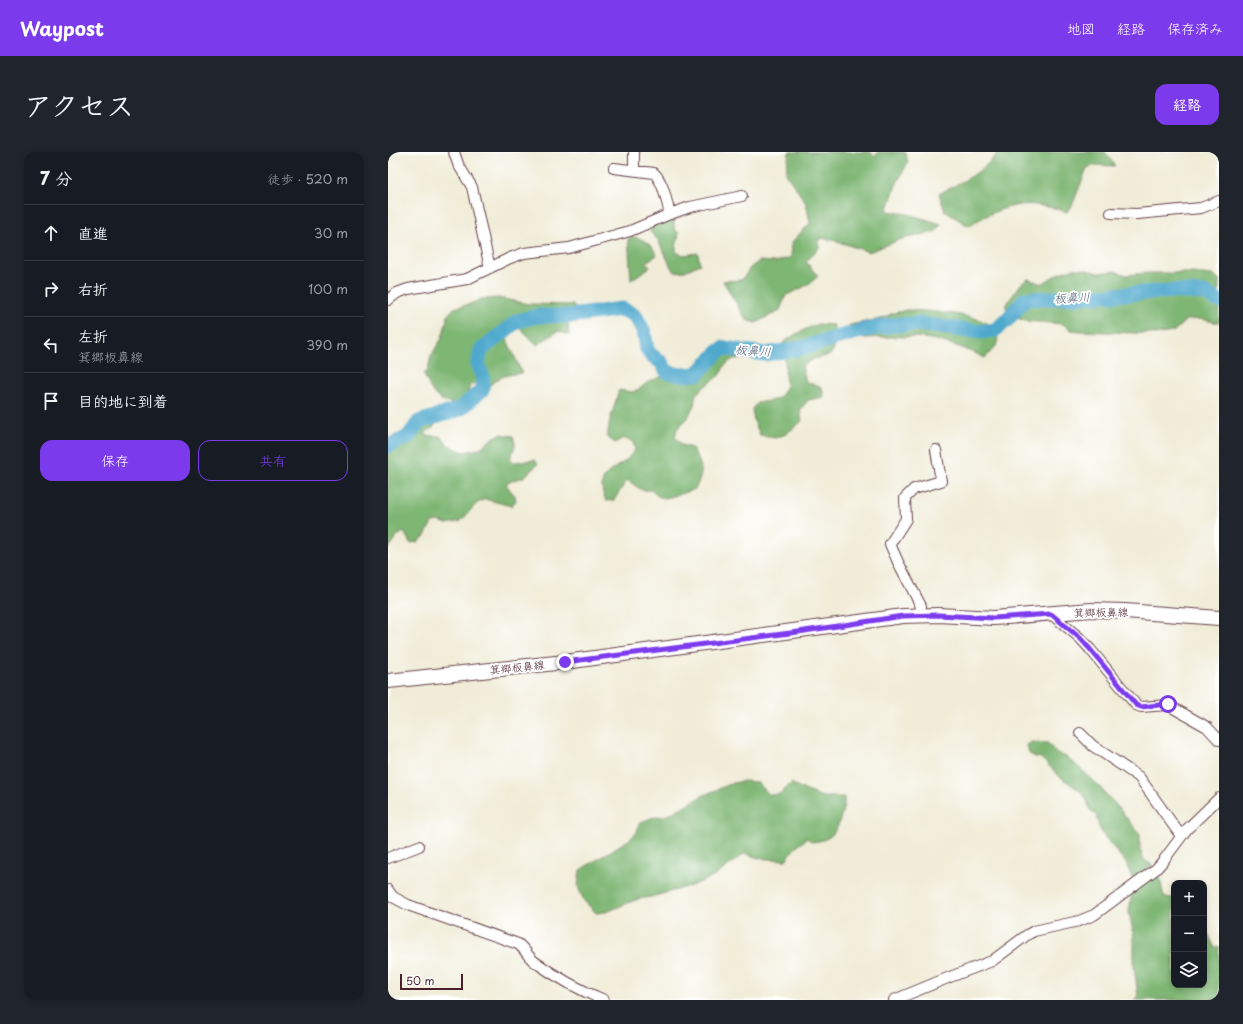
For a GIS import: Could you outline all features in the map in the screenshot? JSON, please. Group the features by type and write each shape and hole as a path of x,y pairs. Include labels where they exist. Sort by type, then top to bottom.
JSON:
{"main road":[{"name":"箕郷板鼻線","path":"388,681 565,662 798,632 903,616 994,618 1091,610 1219,618"}],"street":[{"path":"454,152 458,164 472,187 490,268"},
{"path":"634,152 634,170"},
{"path":"614,168 654,173 659,177 670,214"},
{"path":"388,300 397,293 408,289 467,279 510,258 524,254 569,248 630,231 690,207 742,196"},
{"path":"1111,213 1138,214 1201,208 1219,201"},
{"path":"919,616 921,606 890,544 906,519 905,498 914,489 941,481 936,450"},
{"path":"1051,614 1080,638 1136,705 1141,707 1168,704 1207,727 1219,740"},
{"path":"1080,733 1093,746 1139,777 1181,836"},
{"path":"894,1000 992,961 1034,931 1079,921 1094,915 1156,869 1181,836 1219,798"},
{"path":"388,858 419,846"},
{"path":"388,890 393,897 408,905 518,944 534,962 582,990 604,1000"}],"green space":[{"path":"789,152 870,152 875,156 878,152 905,152 908,162 896,185 887,211 908,214 941,224 935,232 902,239 869,252 833,240 819,238 820,247 806,262 818,276 804,287 786,295 780,310 756,323 746,320 723,281 742,280 750,268 759,261 776,262 791,257 792,242 810,223 806,203 786,174"},
{"path":"998,152 1105,152 1115,166 1094,165 1087,168 1072,206 1067,212 1040,205 1018,205 992,213 968,226 945,211 939,194 978,172 992,160"},
{"path":"674,218 674,228 679,233 676,252 683,255 698,253 700,264 685,271 675,272 658,240 650,232 657,224"},
{"path":"631,237 639,238 647,242 657,255 646,262 650,267 631,280 628,239"},
{"path":"1073,269 1083,269 1099,273 1115,271 1126,275 1145,273 1193,273 1212,275 1219,279 1219,323 1200,319 1186,320 1173,332 1158,334 1080,331 1071,330 1063,324 1025,321 1014,317 1005,306 1021,284 1028,279 1042,284 1061,273"},
{"path":"498,298 529,304 573,305 576,311 567,314 569,335 558,331 537,345 513,319 506,325 508,342 522,373 504,376 489,386 478,382 470,385 467,395 460,404 446,402 436,396 424,374 428,370 431,356 442,338 448,315 454,308 470,304 481,299"},
{"path":"906,310 950,313 982,321 990,325 994,330 998,339 996,346 985,358 951,344 932,339 898,337 850,339 849,325 880,319"},
{"path":"818,324 834,325 834,349 830,355 814,359 802,366 806,382 822,387 824,397 808,400 800,410 802,421 786,434 775,438 760,435 754,421 752,409 758,402 771,401 775,399 781,395 786,387 785,360 782,344 799,332"},
{"path":"757,349 772,351 771,357 733,359 724,366 721,374 696,394 694,405 687,419 677,429 675,437 682,445 692,448 700,464 701,473 695,489 663,498 658,496 652,490 641,489 627,480 614,500 606,501 602,487 604,477 625,461 635,450 633,442 623,438 615,443 607,437 610,420 619,390 632,392 638,390 648,382 660,377 697,381 723,354 734,350"},
{"path":"432,422 435,423 434,427 426,432 426,436 440,436 448,445 463,452 479,449 493,438 501,434 513,436 515,445 510,458 514,462 535,460 538,464 524,477 506,484 515,495 516,501 511,506 485,499 476,504 461,521 447,524 439,521 432,522 425,536 418,542 410,543 404,532 395,537 393,543 388,549 388,451 412,440 424,426"},
{"path":"1032,742 1048,743 1055,752 1068,758 1093,780 1140,834 1140,849 1144,860 1152,865 1133,880 1126,863 1104,836 1099,827 1096,815 1090,810 1086,798 1079,790 1059,776 1041,758 1029,754 1027,745"},
{"path":"744,781 757,782 770,795 780,794 791,783 823,797 844,797 844,807 835,832 824,840 812,842 807,838 794,849 786,860 760,858 745,853 715,876 691,886 638,899 606,912 596,913 584,901 578,887 580,870 630,839 637,832 639,823 651,818 668,815 706,794 733,783"},
{"path":"1159,874 1164,897 1171,898 1171,988 1207,988 1207,931 1215,948 1219,946 1219,1000 1134,1000 1138,996 1134,967 1134,936 1129,912 1131,896 1135,889"}],"waterway":[{"name":"板鼻川","path":"388,446 408,437 419,422 460,409 482,390 483,378 478,364 481,350 517,321 537,316 570,316 622,309 636,317 644,332 647,349 650,354 661,362 667,372 681,375 697,374 718,352 724,348 765,354 797,349 864,330 892,325 918,324 980,332 995,330 1006,321 1025,299 1171,291 1204,293 1219,301"}],"route":[{"path":"565,662 798,632 903,616 938,615 994,618 1051,614 1080,638 1136,705 1141,707 1168,704"}]}
